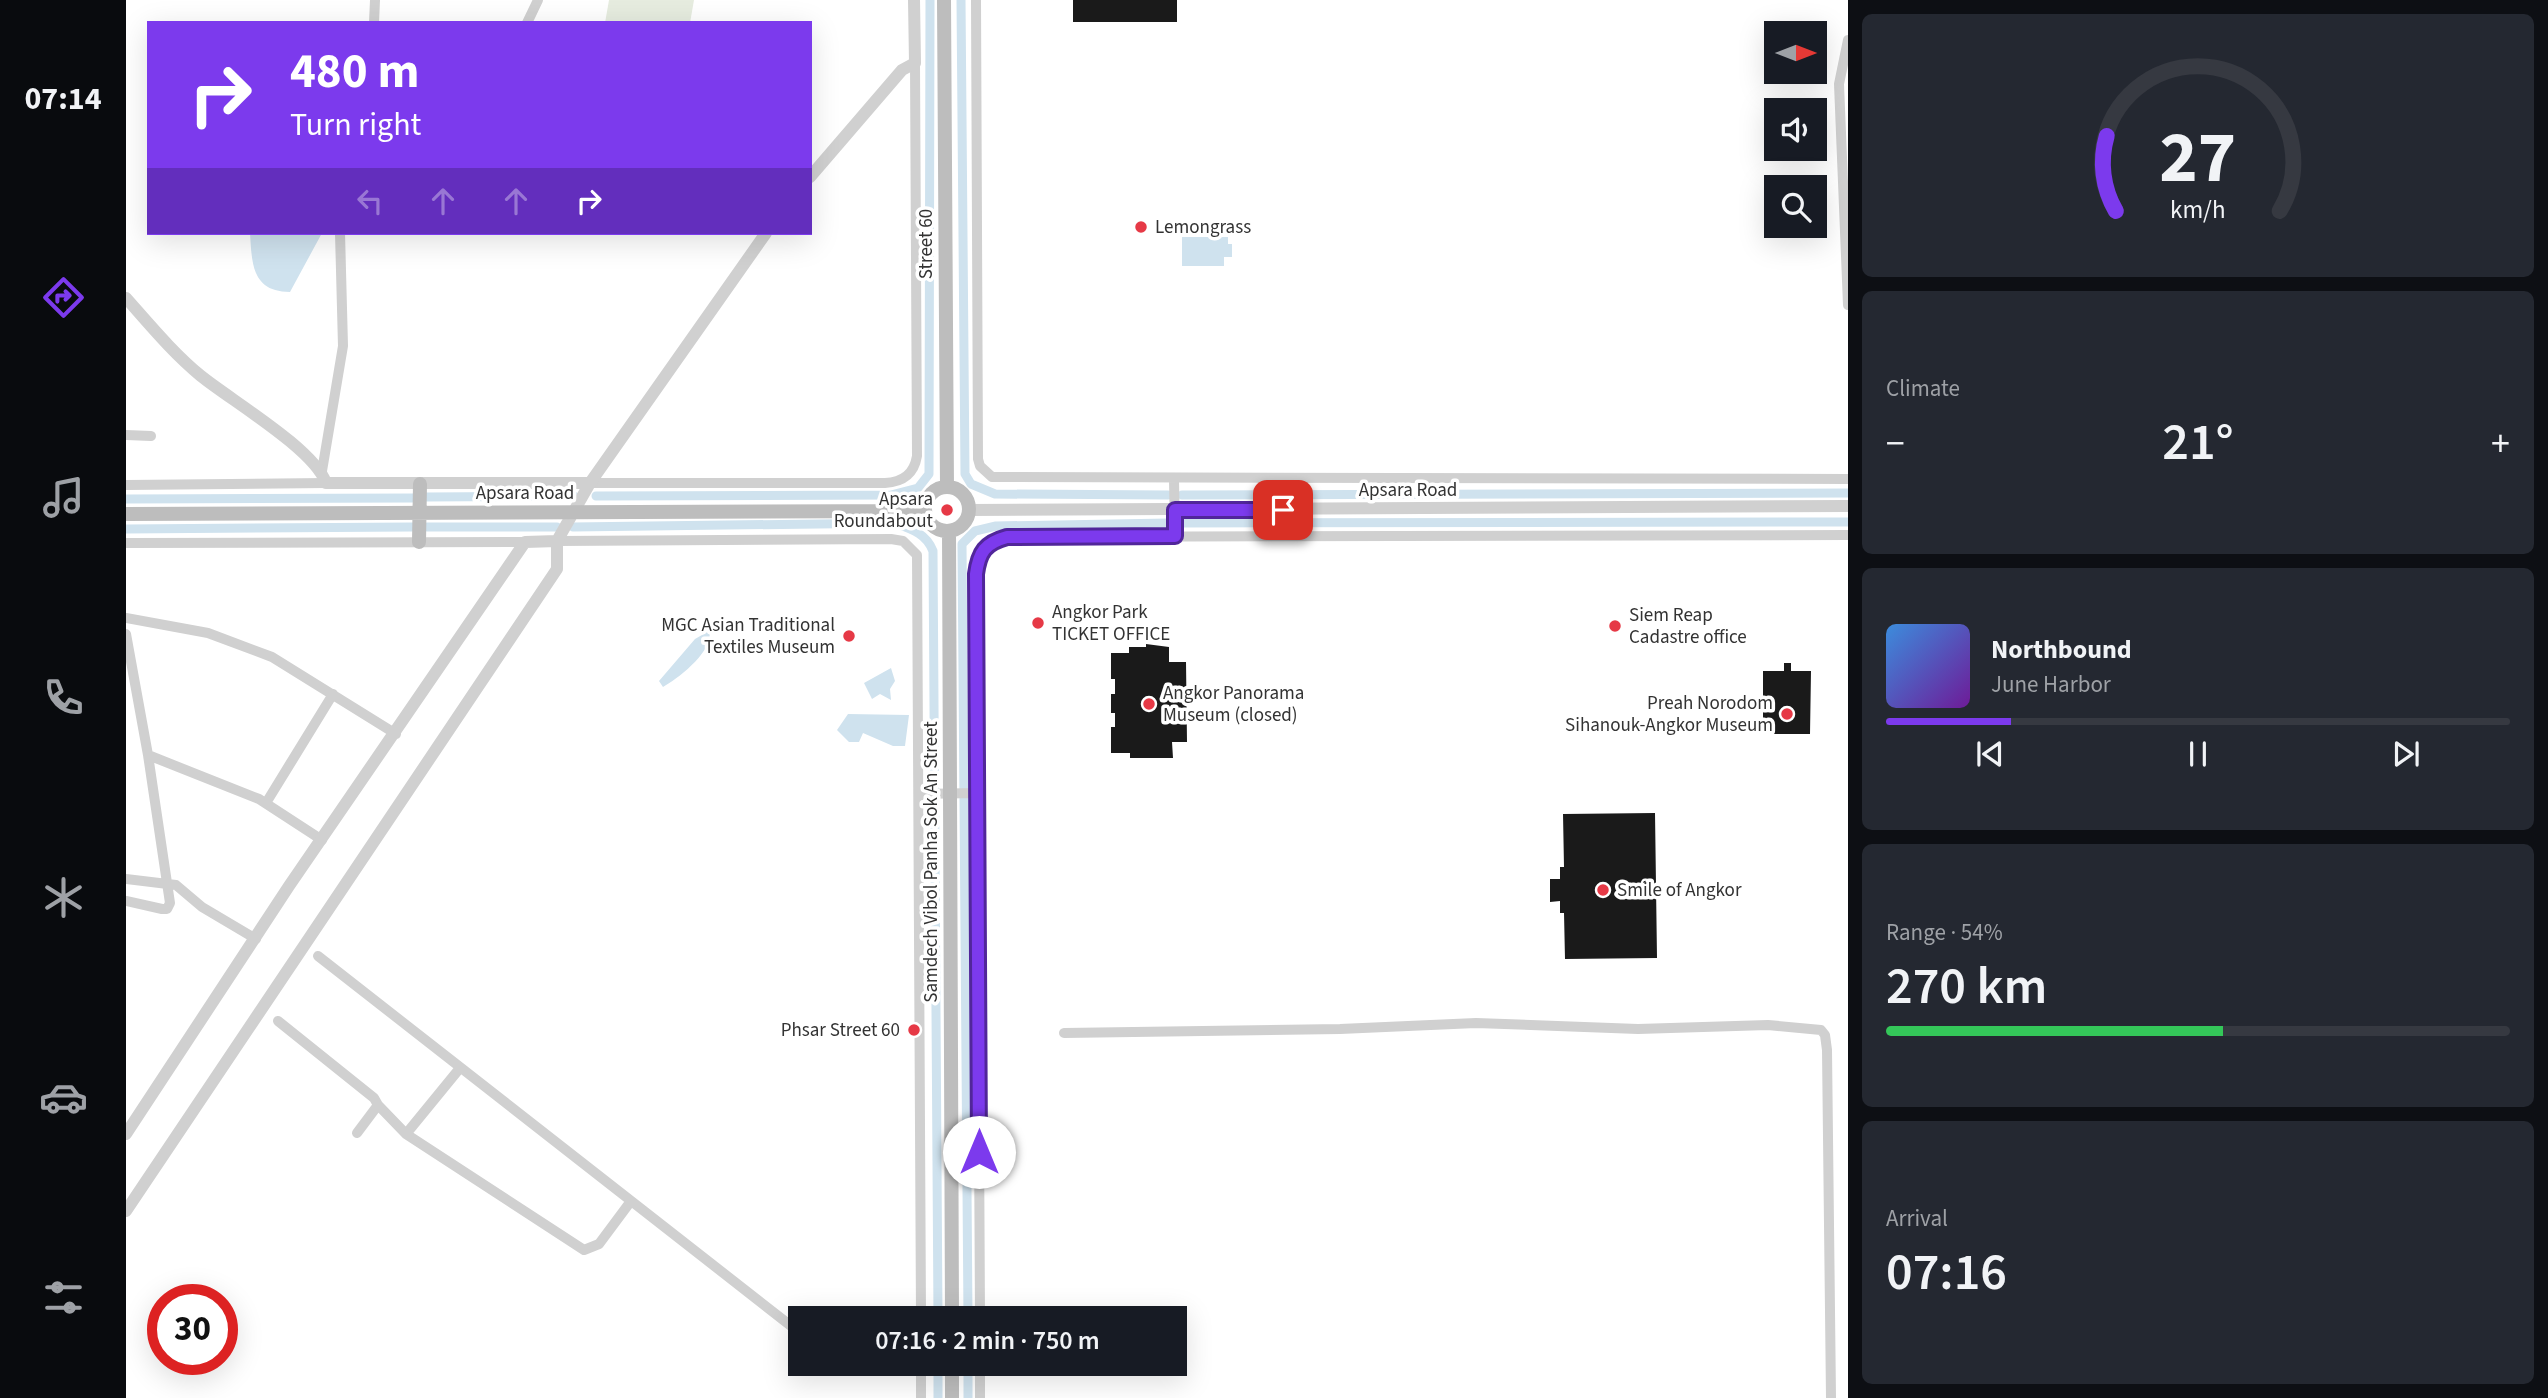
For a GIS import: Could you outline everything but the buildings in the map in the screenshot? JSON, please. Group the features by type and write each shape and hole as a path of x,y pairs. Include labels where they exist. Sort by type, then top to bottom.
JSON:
{"main road":[{"name":"Street 60","path":"944,0 947,487"},
{"path":"419,542 420,484"},
{"path":"947,487 962,493 969,510 962,525 949,531 934,528 925,511 931,493 947,487"},
{"name":"Apsara Road","path":"126,514 925,511"},
{"name":"Samdech Vibol Panha Sok An Street","path":"949,531 952,1306"},
{"path":"952,1376 952,1398"}],"street":[{"path":"374,21 376,0"},
{"path":"528,21 538,0"},
{"path":"126,485 324,477 420,484 885,484 908,476 915,468 914,0"},
{"path":"976,0 980,466 992,477 1848,479"},
{"path":"1848,40 1839,84 1848,305"},
{"path":"812,175 902,69 915,63"},
{"path":"324,477 343,346 340,235"},
{"path":"126,1211 557,569 557,541 590,483 697,327 765,235"},
{"path":"126,298 200,375 305,455 324,477"},
{"path":"126,435 151,436"},
{"path":"1174,479 1175,536"},
{"name":"Apsara Road","path":"969,510 1848,506"},
{"path":"980,1306 974,793 976,574 982,550 993,541 1007,537 1848,535"},
{"path":"126,1134 525,541"},
{"path":"126,544 903,541 917,555 919,565 922,794 921,1306"},
{"path":"126,618 226,639 294,668 396,734"},
{"path":"126,634 148,755 170,903 167,909 126,901"},
{"path":"266,803 333,694"},
{"path":"148,755 232,786 266,803 322,840"},
{"path":"922,794 974,793"},
{"path":"126,879 182,888 202,907 256,939"},
{"path":"318,956 788,1324"},
{"path":"278,1021 368,1091 406,1134 584,1250 599,1244 631,1201"},
{"path":"1064,1033 1476,1023 1638,1030 1768,1025 1821,1030 1825,1035 1827,1050 1831,1398"},
{"path":"406,1134 460,1068"},
{"path":"357,1133 378,1105"},
{"path":"921,1376 921,1398"},
{"path":"980,1376 980,1398"}],"shaded area":[{"path":"609,0 694,0 690,21 605,21"}],"water":[{"path":"250,235 321,235 290,292 277,291 261,281 253,264"},
{"path":"1182,237 1228,237 1228,244 1232,244 1232,257 1224,257 1224,266 1182,266"},
{"path":"709,631 709,639 701,655 686,671 663,687 659,681 695,639"},
{"path":"891,668 895,681 890,689 891,700 880,694 872,699 864,683"},
{"path":"848,714 909,715 905,746 893,746 863,733 859,742 849,742 837,730"}],"waterway":[{"path":"596,496 891,495 918,488 929,474 930,0"},
{"path":"961,0 965,474 971,484 995,494 1168,495"},
{"path":"1182,495 1848,493"},
{"path":"426,497 574,496"},
{"path":"126,499 413,498"},
{"path":"1182,523 1848,522"},
{"path":"573,527 894,523 922,536 933,551 938,1306"},
{"path":"968,1306 962,544 975,531 996,526 1168,523"},
{"path":"126,529 412,527"},
{"path":"427,527 557,527"},
{"path":"938,1376 938,1398"},
{"path":"968,1376 968,1398"}],"place":[{"name":"Lemongrass","path":"1141,227"},
{"name":"Apsara Roundabout","path":"947,510"},
{"name":"Angkor Park TICKET OFFICE","path":"1038,623"},
{"name":"Siem Reap Cadastre office","path":"1615,626"},
{"name":"MGC Asian Traditional Textiles Museum","path":"849,636"},
{"name":"Angkor Panorama Museum (closed)","path":"1149,704"},
{"name":"Preah Norodom Sihanouk-Angkor Museum","path":"1787,714"},
{"name":"Smile of Angkor","path":"1603,890"},
{"name":"Phsar Street 60","path":"914,1030"}],"route":[{"path":"979,1152 976,574 982,550 993,541 1007,537 1175,536 1175,510 1283,510"}]}
